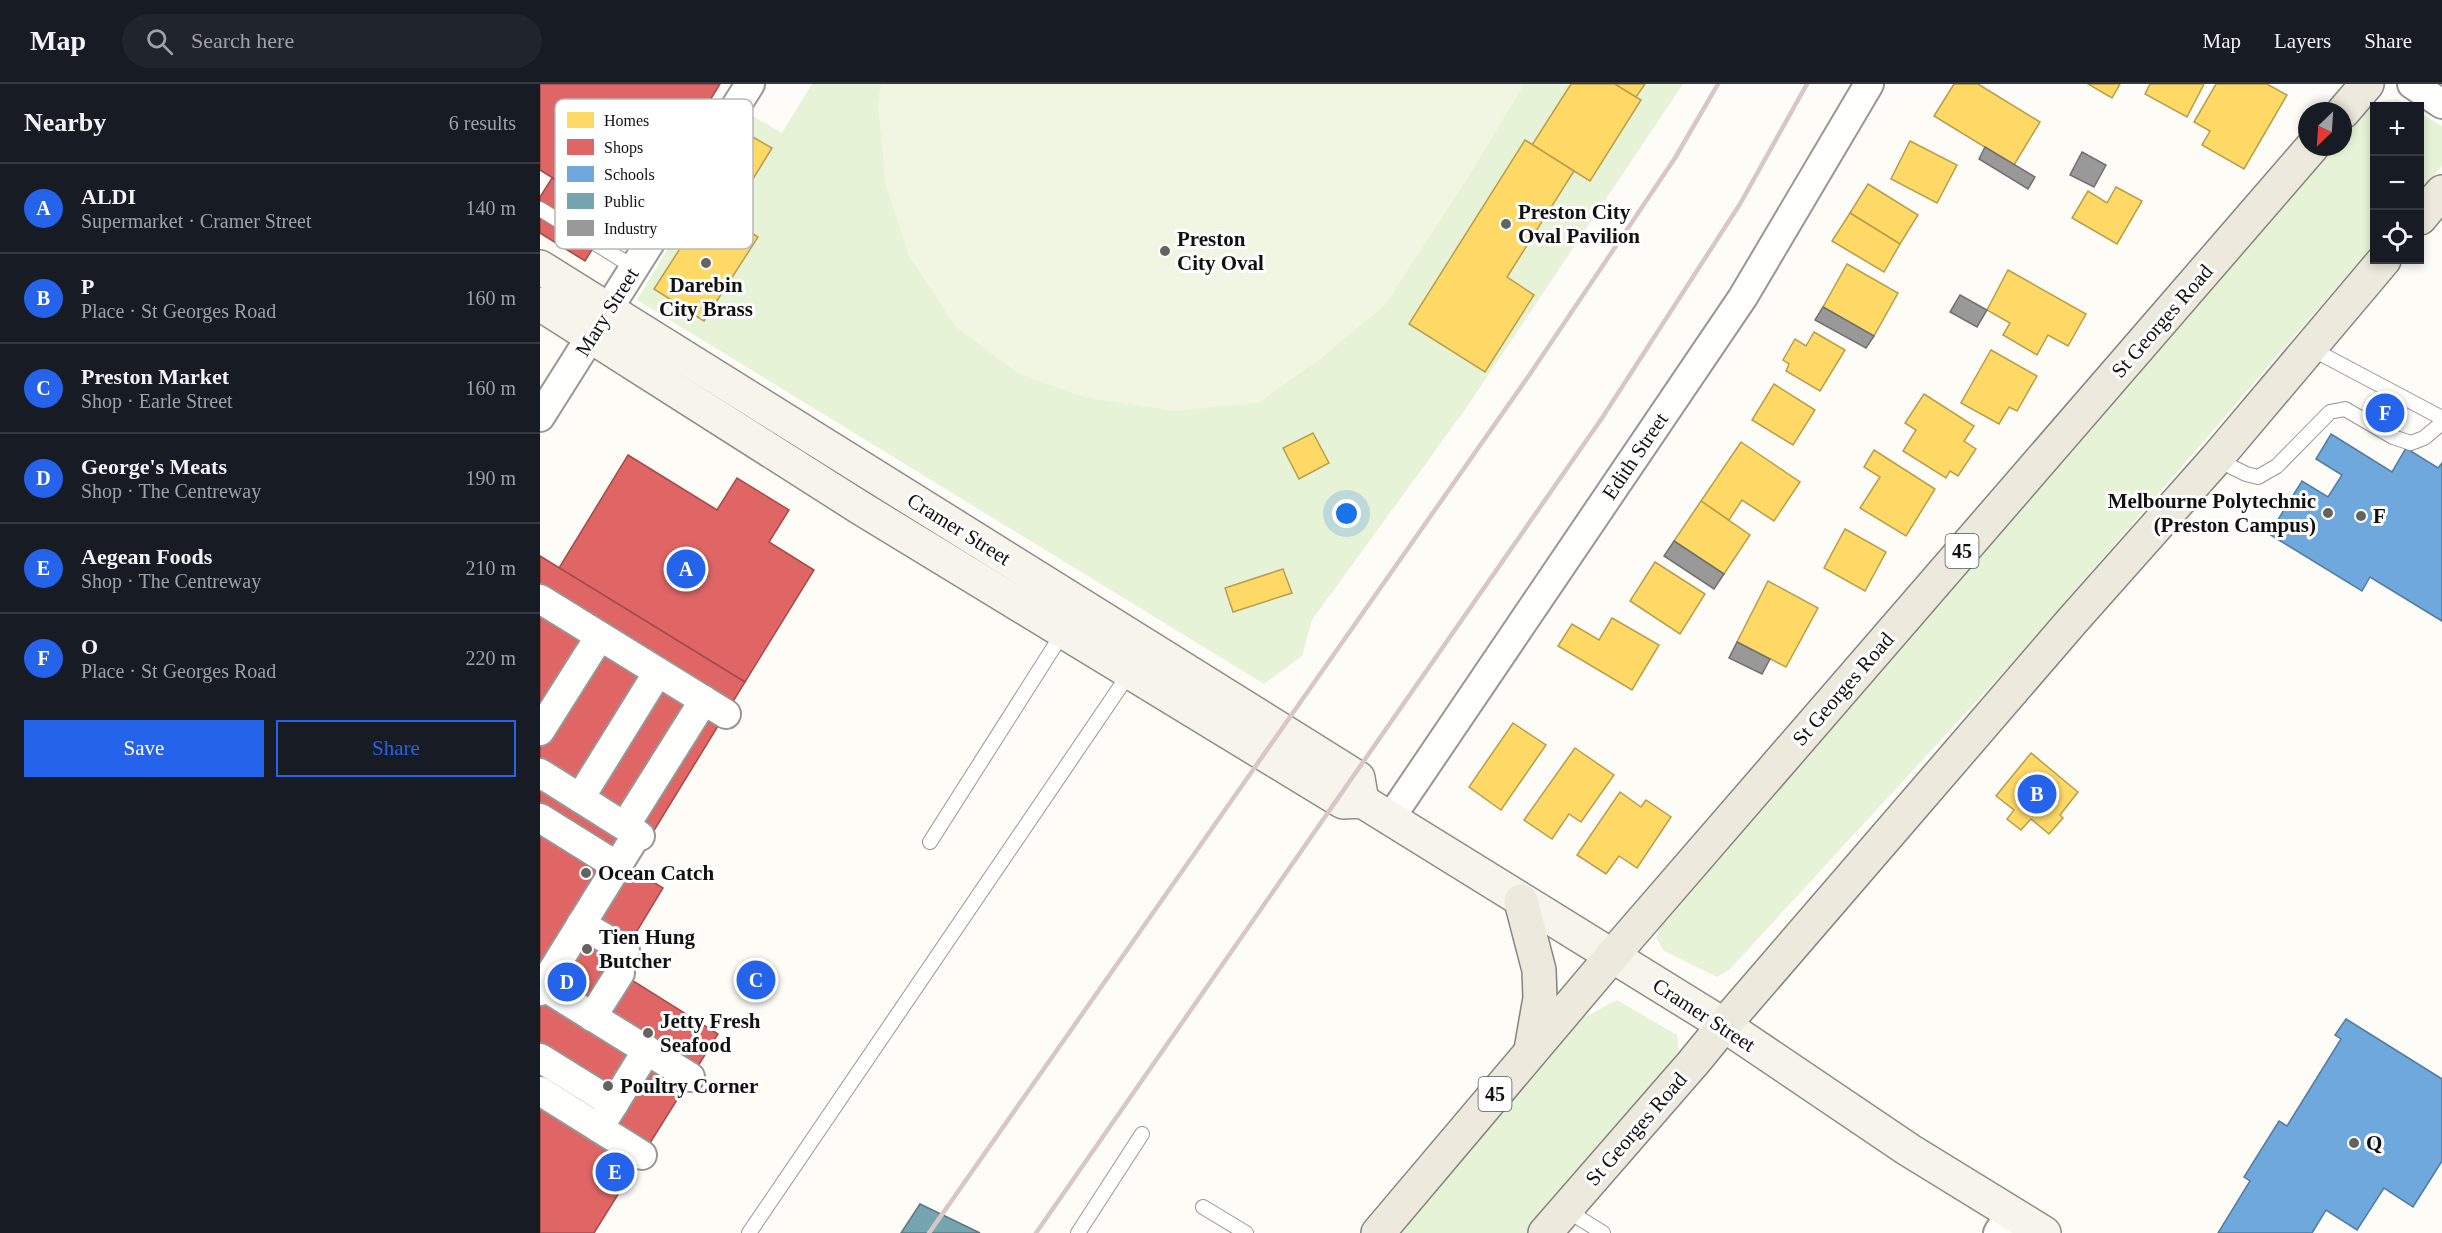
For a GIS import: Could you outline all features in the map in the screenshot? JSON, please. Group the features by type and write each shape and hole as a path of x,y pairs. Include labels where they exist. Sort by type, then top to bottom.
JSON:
{"main road":[{"path":"2352,102 2367,84"},
{"name":"St Georges Road","path":"1378,1233 1612,956 2304,156"},
{"path":"2424,213 2442,192"},
{"name":"St Georges Road","path":"1555,1221 1694,1063 1724,1025 2051,646 2216,459 2308,347 2381,264"},
{"path":"1521,901 1539,970 1540,998 1531,1051"}],"street":[{"name":"Mary Street","path":"741,99 750,84"},
{"name":"Edith Street","path":"1389,820 1743,297 1869,84"},
{"path":"2412,84 2442,104"},
{"name":"Mary Street","path":"540,417 647,249"},
{"name":"Cramer Street","path":"540,267 600,323 743,435 1071,618 1139,660 1343,802 1362,801 1389,820 1724,1025 1909,1150 2005,1223 2044,1233"},
{"name":"Cramer Street","path":"540,304 600,323"},
{"path":"543,607 600,636 715,707 581,924 544,975 592,1017 690,1077"},
{"path":"540,731 600,636"},
{"path":"580,798 658,672"},
{"path":"540,772 637,834"},
{"path":"540,818 617,866"},
{"path":"581,924 622,962 592,1017"},
{"path":"599,1128 647,1050"},
{"path":"540,1058 614,1104"},
{"path":"541,1094 642,1155"}],"lane":[{"path":"540,209 555,218"},
{"path":"604,249 635,268"},
{"path":"2308,347 2442,418"},
{"path":"2216,459 2246,474 2258,477 2277,466 2330,412 2345,409 2393,438 2411,443 2424,438 2442,423"},
{"path":"930,842 1071,618"},
{"path":"750,1233 1139,660"},
{"path":"1078,1233 1142,1134"},
{"path":"1203,1207 1246,1233"},
{"path":"1555,1221 1603,1233"}],"green space":[{"name":"Preston City Oval","path":"812,84 1683,84 1464,411 1312,620 1302,656 1264,684 637,300 668,249 753,249 753,116 782,133"},
{"name":"Preston City Oval","path":"881,84 1524,84 1471,173 1385,305 1321,358 1258,403 1175,411 1087,398 1019,374 955,326 909,256 886,186 878,104"},
{"path":"2397,99 2402,102 2376,102"},
{"path":"2369,103 2370,249 2021,653 1729,970 1717,977 1664,951 1656,938 1661,924 2324,156 2352,156 2352,123"},
{"path":"2424,115 2442,126 2442,166 2424,187"},
{"path":"1617,1000 1677,1035 1679,1051 1530,1233 1400,1233 1583,1018"}],"building: Homes":[{"path":"1571,84 1615,84 1641,100 1590,181 1532,145"},
{"path":"1615,84 1645,84 1636,97"},
{"path":"1954,84 1978,84 2040,122 2014,165 1934,116"},
{"path":"2088,84 2120,84 2112,98"},
{"path":"2150,84 2204,84 2187,117 2145,94"},
{"path":"2216,84 2267,84 2287,95 2244,169 2202,145 2210,131 2194,122"},
{"path":"753,137 772,148 753,179"},
{"name":"Preston City Oval Pavilion","path":"1525,140 1574,171 1507,277 1534,295 1485,372 1409,324"},
{"path":"1910,141 1957,165 1937,203 1891,179"},
{"path":"1868,184 1918,215 1900,244 1850,213"},
{"path":"2116,187 2142,201 2117,244 2072,218 2088,191 2107,203"},
{"path":"1850,213 1900,244 1884,272 1832,241"},
{"name":"Darebin City Brass","path":"753,234 758,237 753,245"},
{"name":"Darebin City Brass","path":"680,249 750,249 704,321 654,289"},
{"path":"1847,264 1898,293 1874,336 1823,307"},
{"path":"2008,270 2086,314 2068,346 2048,335 2037,355 2003,335 2010,323 1987,310"},
{"path":"1814,332 1845,350 1820,391 1786,371 1789,364 1783,360 1795,339 1806,346"},
{"path":"1991,350 2037,376 2017,411 2009,407 1999,424 1961,403"},
{"path":"1774,384 1815,410 1793,445 1752,420"},
{"path":"1924,394 1974,426 1964,441 1976,449 1958,476 1950,471 1946,478 1903,451 1916,430 1905,423"},
{"path":"1313,433 1329,463 1299,479 1283,448"},
{"path":"1741,442 1800,482 1774,521 1742,500 1729,520 1701,501"},
{"path":"1874,450 1935,489 1906,536 1860,508 1880,477 1864,467"},
{"path":"1701,501 1750,535 1724,574 1674,541"},
{"path":"1845,529 1886,552 1865,591 1824,568"},
{"path":"1655,562 1705,594 1680,634 1630,601"},
{"path":"1283,569 1292,593 1233,612 1225,588"},
{"path":"1768,581 1818,608 1786,667 1737,642"},
{"path":"1612,618 1659,645 1632,690 1558,646 1572,624 1599,640"},
{"path":"1513,723 1546,745 1501,810 1469,787"},
{"path":"1575,748 1614,775 1581,822 1569,814 1552,839 1524,820"},
{"path":"2031,753 2078,792 2060,815 2063,818 2049,834 2031,819 2021,830 2007,819 2014,810 1996,796"},
{"path":"1620,792 1641,807 1646,800 1671,817 1637,868 1619,856 1606,874 1577,855"}],"building: Shops":[{"path":"540,84 720,84 711,99 555,99 555,179 540,170"},
{"path":"552,178 555,180 555,242 540,233 540,197"},
{"path":"566,249 592,249 585,261"},
{"path":"628,455 717,510 737,478 789,510 769,542 814,570 745,682 559,568"},
{"path":"540,556 745,682 631,868 663,888 614,969 718,1034 594,1233 540,1233"}],"building: Schools":[{"path":"2376,400 2400,415 2399,424 2393,425 2370,411 2368,405 2371,401"},
{"name":"F","path":"2331,434 2392,472 2406,448 2438,468 2442,463 2442,621 2370,577 2362,591 2269,534 2302,481 2328,497 2342,475 2316,459"},
{"name":"Q","path":"2346,1019 2442,1079 2442,1161 2413,1207 2384,1188 2357,1230 2326,1210 2312,1233 2218,1233 2250,1181 2244,1177 2279,1121 2287,1126 2341,1039 2335,1035"}],"building: Public":[{"path":"920,1204 980,1233 901,1233"}],"building: Industry":[{"path":"1985,147 2035,177 2028,189 1979,159"},
{"path":"2082,152 2106,165 2094,187 2070,175"},
{"path":"1960,295 1987,310 1977,327 1950,312"},
{"path":"1823,307 1874,336 1866,348 1815,320"},
{"path":"1674,541 1724,574 1714,589 1664,556"},
{"path":"1737,642 1770,659 1762,674 1729,658"}],"railway":[{"path":"929,1233 1530,374 1675,158 1718,84"},
{"path":"1036,1233 1602,418 1740,204 1807,84"}],"place":[{"name":"Preston City Oval Pavilion","path":"1506,224"},
{"name":"Preston City Oval","path":"1165,251"},
{"name":"Darebin City Brass","path":"706,263"},
{"name":"O","path":"2385,413"},
{"name":"Melbourne Polytechnic (Preston Campus)","path":"2328,513"},
{"name":"F","path":"2361,516"},
{"name":"ALDI","path":"686,569"},
{"name":"P","path":"2037,794"},
{"name":"Ocean Catch","path":"586,873"},
{"name":"Tien Hung Butcher","path":"587,949"},
{"name":"Preston Market","path":"756,980"},
{"name":"George's Meats","path":"567,982"},
{"name":"Jetty Fresh Seafood","path":"648,1033"},
{"name":"Poultry Corner","path":"608,1086"},
{"name":"Q","path":"2354,1143"},
{"name":"Aegean Foods","path":"615,1172"}]}
